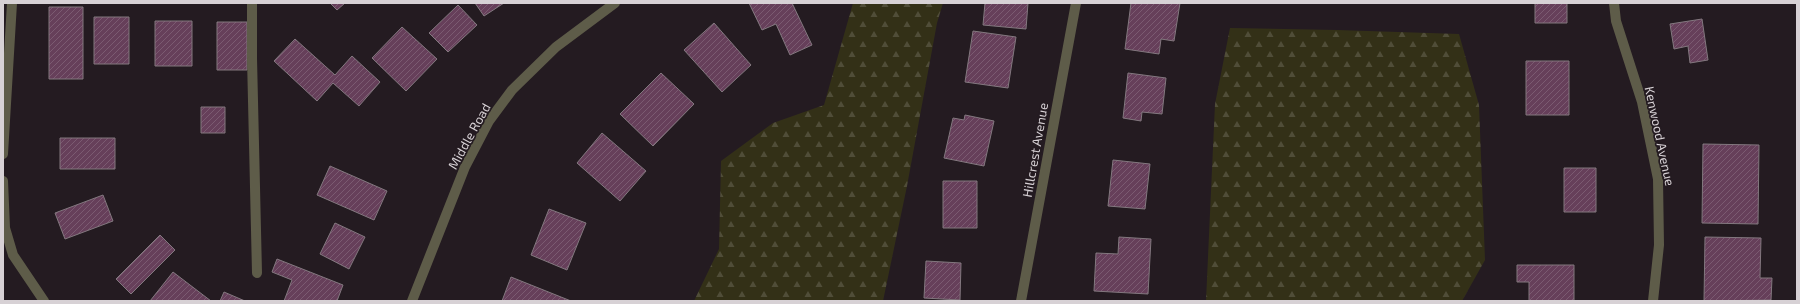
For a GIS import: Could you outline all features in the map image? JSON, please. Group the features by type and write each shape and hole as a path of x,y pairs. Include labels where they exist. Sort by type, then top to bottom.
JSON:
{"street":[{"path":"3,154 12,3"},
{"path":"252,3 257,273"},
{"name":"Middle Road","path":"412,301 465,167 489,121 512,90 556,47 615,3"},
{"name":"Hillcrest Avenue","path":"1021,301 1076,3"},
{"name":"Kenwood Avenue","path":"1614,3 1616,21 1642,102 1658,179 1659,246 1653,301"},
{"path":"3,181 5,228 13,255 44,301"}],"green space":[{"path":"853,3 943,3 937,23 907,186 883,301 694,301 719,249 721,161 773,123 824,105"},
{"path":"1230,28 1459,34 1479,105 1485,260 1462,301 1206,301 1215,104"}],"building":[{"path":"330,3 345,3 337,10"},
{"path":"475,3 504,3 484,16"},
{"path":"749,3 792,3 812,45 790,55 776,24 762,30"},
{"path":"985,3 1028,3 1026,29 983,25"},
{"path":"1131,3 1180,3 1174,41 1161,39 1159,54 1125,49"},
{"path":"1535,3 1567,3 1567,23 1535,23"},
{"path":"458,5 477,25 448,52 429,33"},
{"path":"49,7 83,7 83,79 49,79"},
{"path":"94,17 129,17 129,64 94,64"},
{"path":"1702,19 1708,60 1690,63 1688,46 1674,49 1670,24"},
{"path":"155,21 192,21 192,66 155,66"},
{"path":"217,22 247,22 247,70 217,70"},
{"path":"714,23 751,65 722,92 684,50"},
{"path":"402,27 437,59 406,91 372,58"},
{"path":"973,31 1016,37 1008,88 965,82"},
{"path":"295,39 335,75 352,56 380,82 359,106 333,83 317,101 274,61"},
{"path":"1526,61 1569,61 1569,115 1526,115"},
{"path":"661,73 694,104 653,146 620,114"},
{"path":"1128,73 1166,78 1162,114 1142,112 1141,121 1123,118"},
{"path":"201,107 225,107 225,133 201,133"},
{"path":"965,115 994,121 984,166 944,158 953,118 964,120"},
{"path":"602,133 646,171 620,201 577,163"},
{"path":"60,138 115,138 115,169 60,169"},
{"path":"1703,144 1759,145 1758,224 1702,223"},
{"path":"1113,160 1150,164 1145,209 1108,206"},
{"path":"330,166 387,191 374,220 317,195"},
{"path":"1564,168 1596,168 1596,212 1564,212"},
{"path":"943,181 977,181 977,228 943,228"},
{"path":"103,195 113,221 65,239 55,213"},
{"path":"549,209 586,223 567,270 531,255"},
{"path":"335,223 365,237 349,269 320,254"},
{"path":"160,235 175,250 131,294 116,279"},
{"path":"1119,237 1151,239 1148,294 1094,291 1096,253 1118,254"},
{"path":"1705,237 1761,238 1760,278 1772,278 1771,300 1704,301"},
{"path":"277,259 343,285 337,301 284,301 292,280 272,272"},
{"path":"926,261 961,263 960,300 924,298"},
{"path":"1517,265 1574,265 1574,301 1529,301 1529,282 1517,282"},
{"path":"173,272 211,301 150,301"},
{"path":"511,277 571,301 502,301"},
{"path":"224,292 245,301 220,301"}]}
